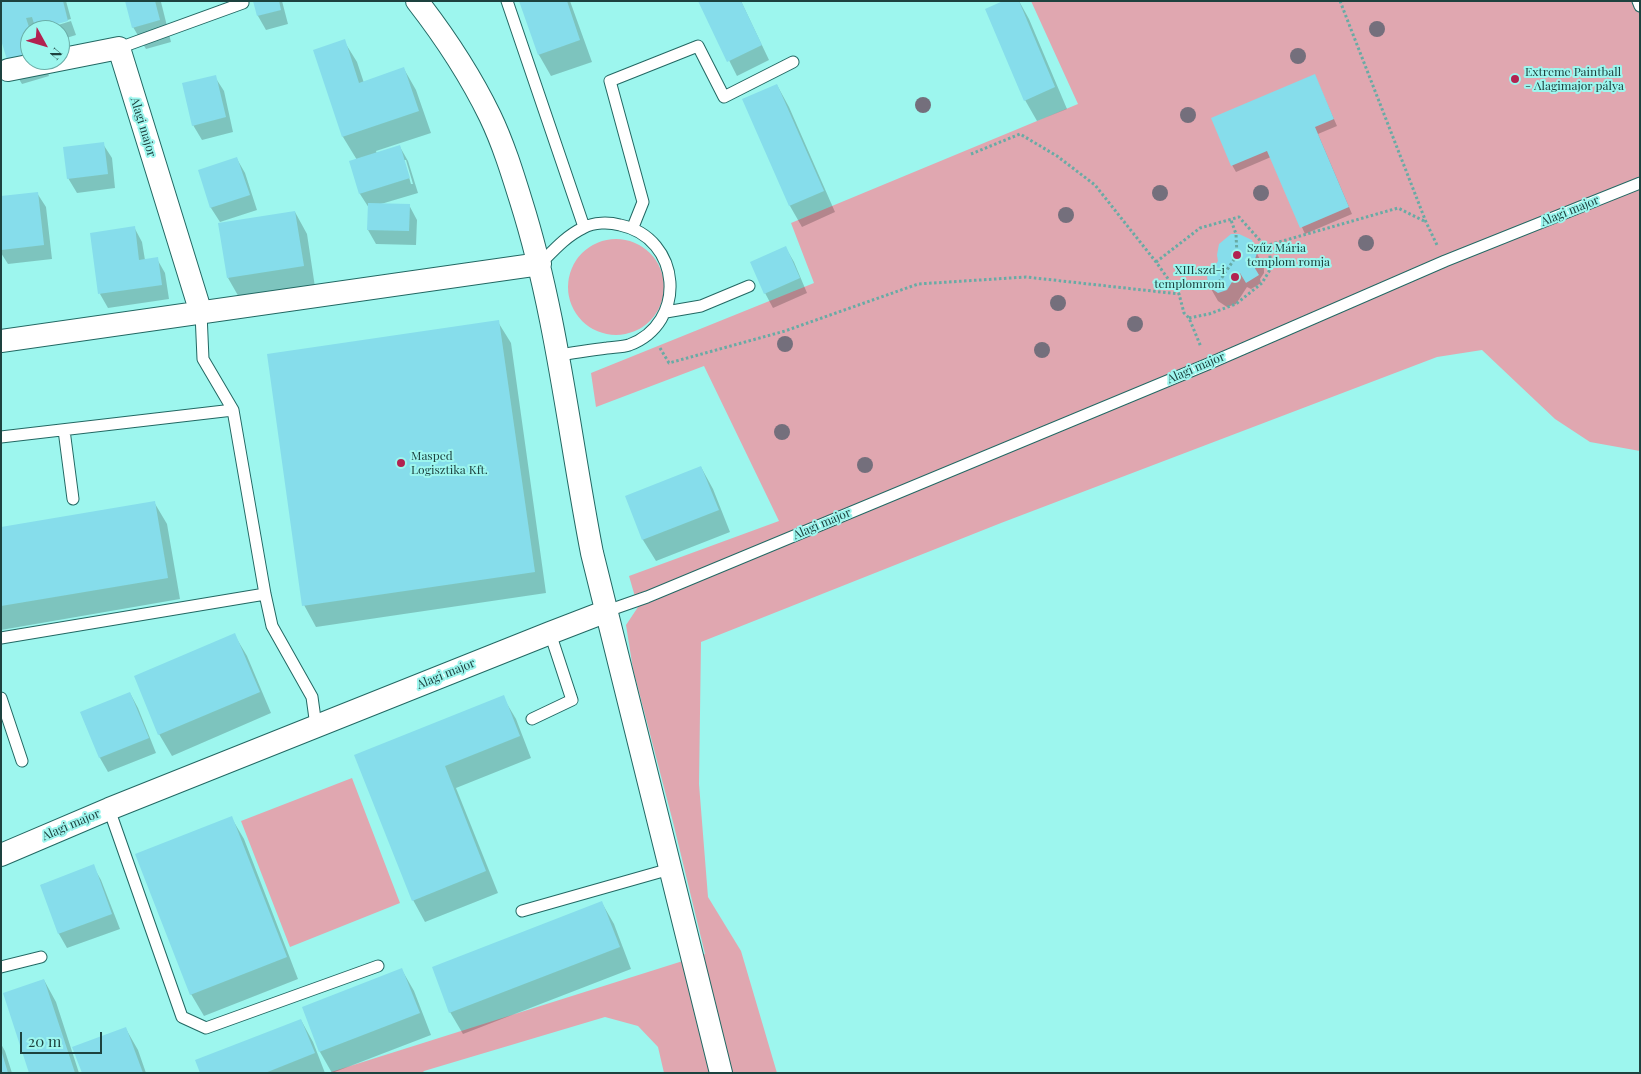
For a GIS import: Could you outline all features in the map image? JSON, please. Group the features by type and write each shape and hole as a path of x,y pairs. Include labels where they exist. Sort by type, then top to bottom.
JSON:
{"street":[{"path":"417,1 460,63 490,116 511,168 540,264 558,355 578,483 592,552 721,1073"},
{"path":"8,70 119,48"},
{"name":"Alagi major","path":"119,48 201,313"},
{"path":"1,341 540,264"},
{"name":"Alagi major","path":"1,855 109,809 607,611"}],"lane":[{"path":"507,1 584,227"},
{"path":"1638,1 1640,6"},
{"path":"119,48 243,3"},
{"path":"633,227 643,202 610,82 698,46 724,97 793,62"},
{"name":"Alagi major","path":"607,611 656,593 1208,364 1445,262 1640,182"},
{"path":"540,264 564,241 584,227 609,222 633,227 654,242 667,263 671,288 666,312 650,332 629,345 558,355"},
{"path":"666,312 701,306 749,286"},
{"path":"201,313 203,360 233,410 272,626 312,697 316,726"},
{"path":"1,436 233,410"},
{"path":"64,430 73,499"},
{"path":"1,638 265,594"},
{"path":"532,719 572,700 550,633"},
{"path":"1,698 22,762"},
{"path":"109,809 182,1017 206,1028 378,966"},
{"path":"522,911 670,869"},
{"path":"1,967 41,957"}],"path":[{"path":"1340,1 1426,222 1445,262"},
{"path":"970,154 1020,134 1057,156 1095,185 1156,262 1178,294 1184,313 1189,318 1208,364"},
{"path":"1156,262 1200,228 1238,217 1265,246 1398,208 1426,222"},
{"path":"1219,282 1237,255 1236,234 1231,220"},
{"path":"1189,318 1209,316 1236,304 1262,283 1271,268 1269,246"},
{"path":"650,332 669,362 785,331 918,284 1026,277 1178,294"}],"shaded area":[{"path":"1031,1 1640,1 1640,451 1590,442 1555,419 1482,350 1437,357 1001,523 701,642 699,784 708,897 741,951 777,1073 664,1073 658,1047 638,1026 605,1017 422,1073 328,1073 705,954 633,669 626,625 638,607 629,576 779,521 704,366 596,407 591,373 814,283 791,223 1078,104"},
{"path":"607,239 625,239 643,247 656,260 664,278 661,306 643,327 625,335 607,335 589,327 576,314 568,296 568,278 576,260 589,247"},
{"path":"352,778 400,903 290,947 241,821"}],"building":[{"path":"1,1 63,1 68,20 33,20 32,17 26,18 27,20 20,20 20,60 8,63 1,40"},
{"path":"125,1 155,1 160,20 132,28"},
{"path":"253,1 279,1 281,10 257,16"},
{"path":"519,1 567,1 580,40 538,55"},
{"path":"698,1 741,1 762,45 727,62"},
{"path":"1003,1 1019,1 1055,87 1024,101 985,9"},
{"path":"345,39 359,83 404,67 419,111 342,137 313,50"},
{"path":"1315,74 1334,119 1315,127 1349,207 1300,228 1267,151 1231,166 1211,118"},
{"path":"216,75 226,117 192,126 182,83"},
{"path":"777,84 824,191 789,206 742,99"},
{"path":"104,142 108,174 67,179 63,147"},
{"path":"400,145 410,178 359,194 349,161"},
{"path":"237,157 250,195 210,208 198,170"},
{"path":"38,192 44,245 1,250 1,196"},
{"path":"368,203 410,204 409,231 367,230"},
{"path":"295,211 304,266 227,278 218,223"},
{"path":"135,226 139,260 158,257 162,285 98,294 90,233"},
{"path":"1231,234 1239,234 1252,240 1257,253 1253,265 1259,275 1246,283 1240,273 1237,274 1227,290 1218,293 1209,287 1207,277 1218,261 1219,244"},
{"path":"786,246 800,278 764,294 750,262"},
{"name":"Masped Logisztika Kft.","path":"499,320 535,572 302,606 267,354"},
{"path":"701,466 719,510 642,540 625,496"},
{"path":"155,501 168,578 1,606 1,527"},
{"path":"235,633 260,692 158,735 134,676"},
{"path":"130,692 149,738 99,758 80,712"},
{"path":"504,695 520,736 445,766 486,871 412,901 354,755"},
{"path":"232,816 287,957 190,995 135,854"},
{"path":"94,864 112,914 58,934 40,885"},
{"path":"602,901 620,947 449,1013 432,967"},
{"path":"402,968 420,1013 319,1052 302,1007"},
{"path":"44,979 75,1073 29,1073 3,993"},
{"path":"301,1019 315,1053 265,1073 200,1073 195,1060"},
{"path":"126,1027 143,1073 82,1073 72,1047"},
{"path":"2,1053 8,1073 1,1073"}],"place":[{"name":"Extreme Paintball - Alagimajor pálya","path":"1515,79"},
{"name":"Szűz Mária templom romja","path":"1237,255"},
{"name":"XIII.szd-i templomrom","path":"1235,277"},
{"name":"Masped Logisztika Kft.","path":"401,463"}]}
